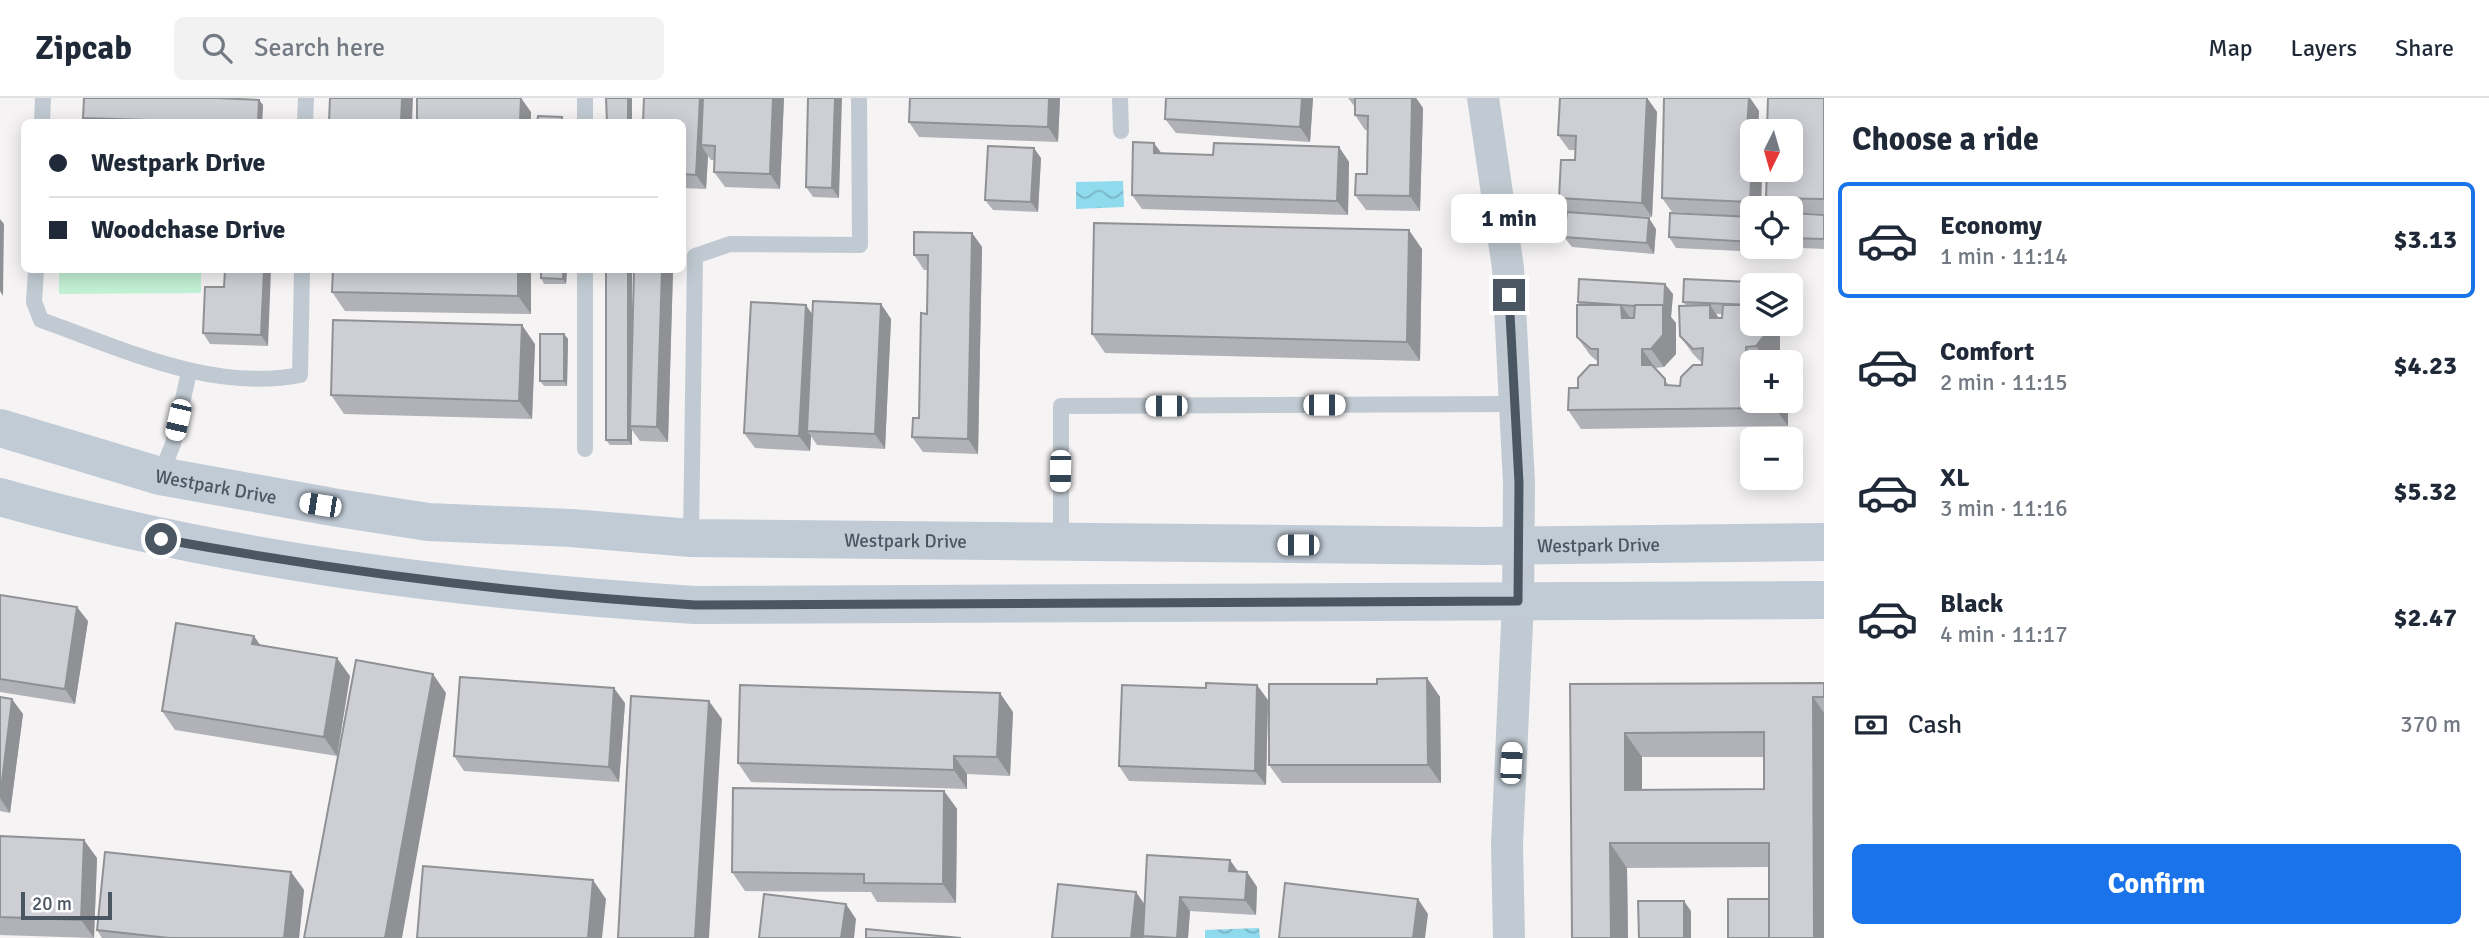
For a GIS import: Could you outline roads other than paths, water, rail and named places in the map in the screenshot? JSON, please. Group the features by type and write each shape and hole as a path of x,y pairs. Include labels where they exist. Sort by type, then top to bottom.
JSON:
{"main road":[{"name":"Westpark Drive","path":"0,428 160,476 428,522 571,528 691,538 1519,546 1824,542"},
{"path":"0,496 187,543 345,571 571,597 695,605 1824,600"}],"street":[{"path":"1483,98 1508,268 1515,404 1519,546 1507,845 1509,938"}],"lane":[{"path":"42,119 43,98"},
{"path":"305,119 306,98"},
{"path":"584,98 584,119"},
{"path":"691,538 695,256 730,244 860,245 859,98"},
{"path":"1120,98 1121,131"},
{"path":"36,273 34,302 41,320 189,372 280,379 300,375 302,273"},
{"path":"585,273 585,449"},
{"path":"160,476 173,443 189,372"},
{"path":"1061,543 1061,406 1515,404"}],"water":[{"path":"1123,181 1124,207 1076,209 1076,182"},
{"path":"1259,928 1260,938 1205,938 1205,930"}]}
